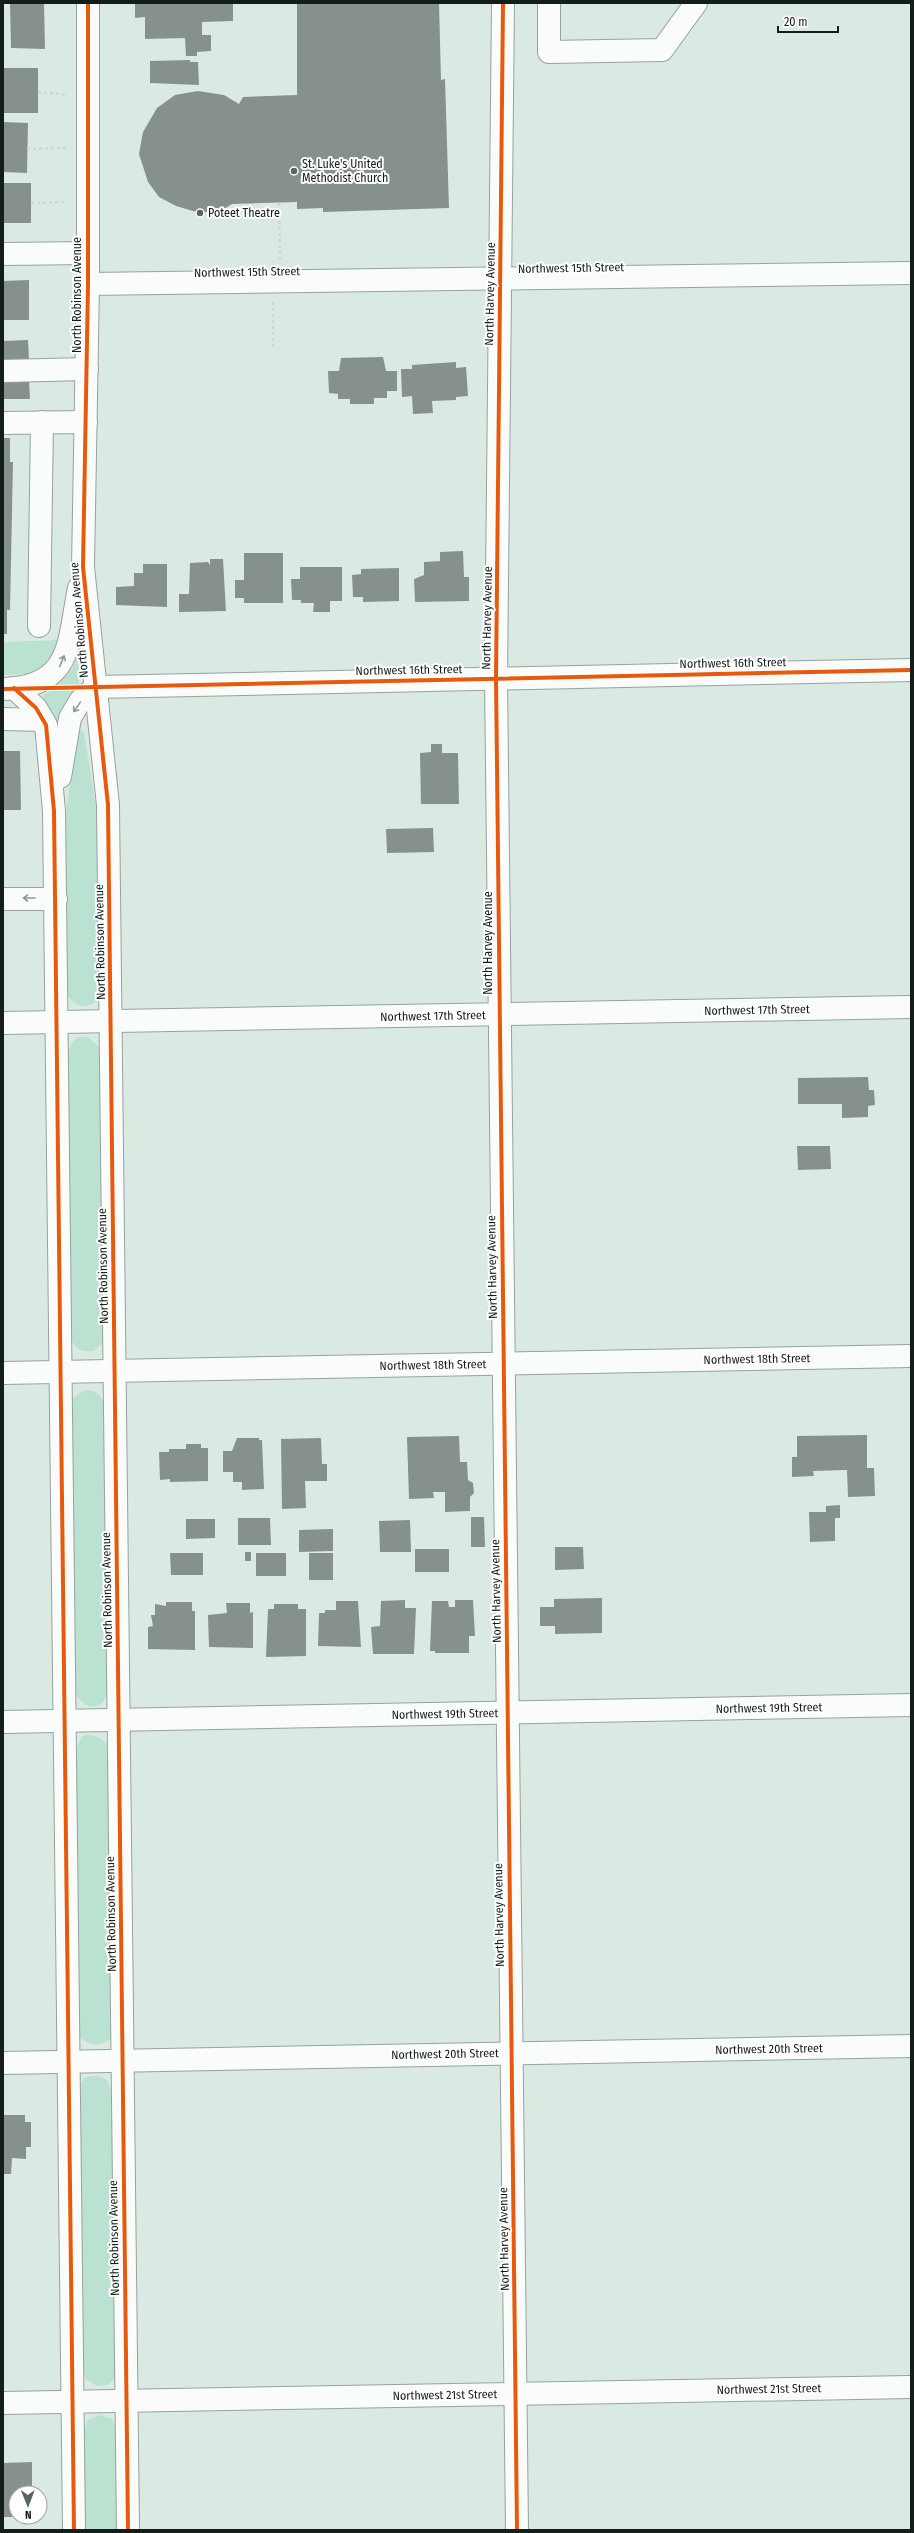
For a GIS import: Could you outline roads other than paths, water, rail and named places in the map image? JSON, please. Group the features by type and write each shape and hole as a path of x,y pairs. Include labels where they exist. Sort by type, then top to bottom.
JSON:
{"street":[{"name":"North Robinson Avenue","path":"88,3 88,284 83,567 108,805 128,2530"},
{"name":"North Harvey Avenue","path":"503,3 496,678 498,1015 504,1363 517,2530"},
{"path":"549,3 549,52 662,50 696,3"},
{"path":"3,254 88,253"},
{"name":"Northwest 15th Street","path":"88,284 911,273"},
{"path":"3,371 87,369"},
{"path":"39,626 49,422"},
{"path":"3,423 86,422"},
{"path":"9,688 46,679 60,667 68,647 83,567"},
{"name":"Northwest 16th Street","path":"95,687 911,670"},
{"path":"54,810 70,718 80,701 95,687"},
{"path":"9,688 36,708 43,720 50,750 54,810 74,2530"},
{"path":"3,719 43,720"},
{"path":"3,899 56,899"},
{"name":"Northwest 17th Street","path":"3,1022 911,1007"},
{"name":"Northwest 18th Street","path":"3,1373 911,1356"},
{"name":"Northwest 19th Street","path":"3,1722 911,1705"},
{"name":"Northwest 20th Street","path":"3,2063 911,2046"},
{"name":"Northwest 21st Street","path":"3,2403 911,2387"}],"place":[{"name":"St. Luke's United Methodist Church","path":"294,171"},
{"name":"Poteet Theatre","path":"200,213"}]}
